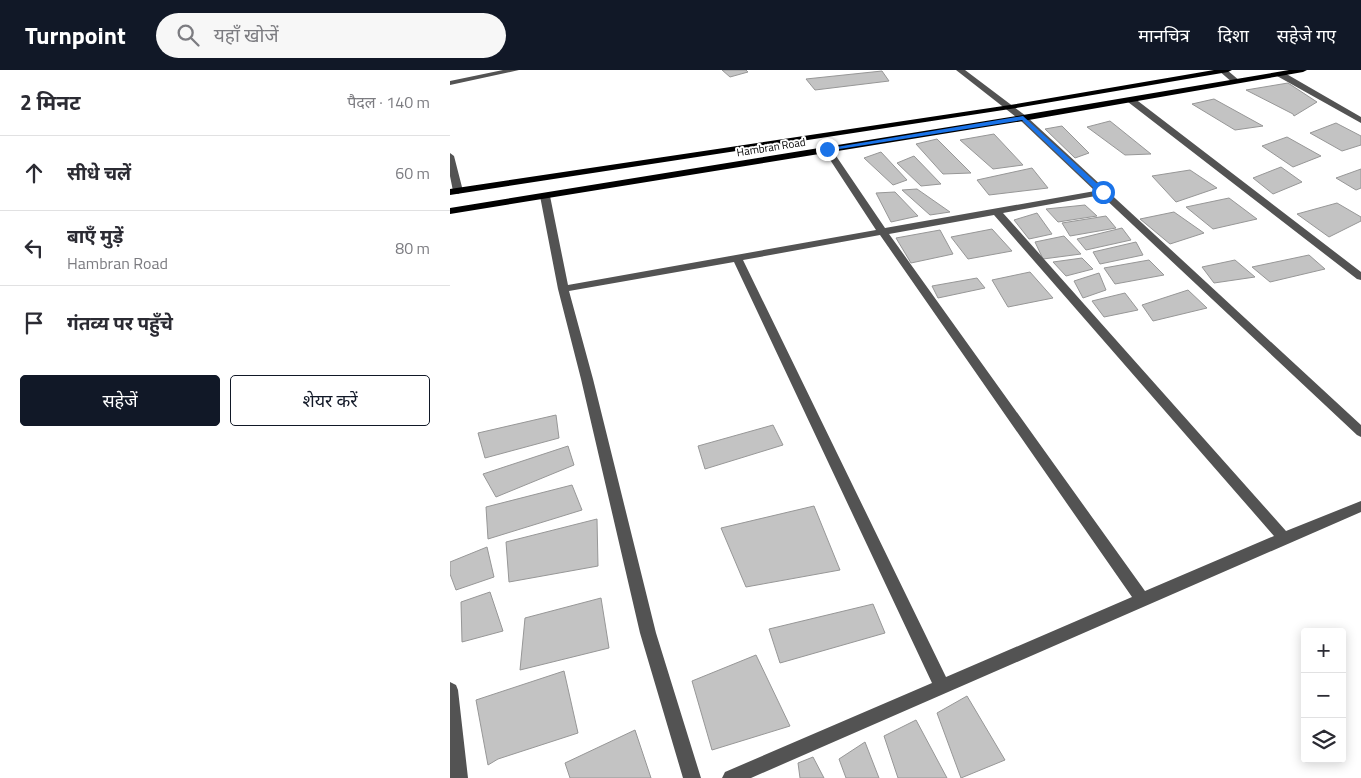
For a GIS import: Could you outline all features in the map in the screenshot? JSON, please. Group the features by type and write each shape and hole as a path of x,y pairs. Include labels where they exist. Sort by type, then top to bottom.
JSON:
{"main road":[{"name":"Hambran Road","path":"454,192 1010,107 1225,70"},
{"name":"Hambran Road","path":"450,211 1023,118 1303,70"}],"street":[{"path":"450,83 516,70"},
{"path":"960,70 1023,118 1361,432"},
{"path":"1225,70 1236,81"},
{"path":"1280,74 1361,120"},
{"path":"1131,100 1361,277"},
{"path":"827,149 883,233 1143,600"},
{"path":"450,156 454,192"},
{"path":"563,289 1103,192"},
{"path":"545,196 563,289 587,379 648,633 692,778"},
{"path":"997,212 1284,538"},
{"path":"737,258 942,686"},
{"path":"731,778 1361,506"},
{"path":"450,690 459,778"}],"building":[{"path":"722,70 746,70 748,72 730,77"},
{"path":"882,71 889,81 815,90 806,79"},
{"path":"1288,83 1317,102 1294,116 1246,90"},
{"path":"1214,99 1263,126 1235,130 1192,104"},
{"path":"1110,121 1151,154 1125,155 1087,127"},
{"path":"1336,123 1361,136 1361,145 1342,151 1310,133"},
{"path":"1062,126 1089,153 1075,158 1045,129"},
{"path":"994,134 1023,165 993,169 960,140"},
{"path":"1287,137 1321,156 1293,167 1262,146"},
{"path":"937,139 971,173 943,174 916,144"},
{"path":"881,152 907,180 893,185 864,158"},
{"path":"914,156 941,184 921,186 897,163"},
{"path":"1281,167 1302,182 1273,194 1253,178"},
{"path":"1032,168 1048,188 989,195 977,180"},
{"path":"1361,169 1361,188 1356,190 1336,178"},
{"path":"1190,170 1217,188 1176,202 1152,176"},
{"path":"917,189 950,212 930,215 902,190"},
{"path":"895,192 918,216 891,222 876,193"},
{"path":"1229,198 1257,219 1213,229 1186,207"},
{"path":"1337,203 1361,217 1361,221 1329,237 1297,214"},
{"path":"1085,205 1097,216 1058,222 1046,209"},
{"path":"1174,212 1204,233 1170,244 1140,219"},
{"path":"1037,213 1052,234 1029,239 1014,220"},
{"path":"1106,216 1116,228 1070,236 1062,223"},
{"path":"1122,228 1131,240 1086,250 1077,239"},
{"path":"992,229 1012,251 968,259 951,237"},
{"path":"940,230 953,254 911,263 896,238"},
{"path":"1064,236 1081,254 1043,259 1035,242"},
{"path":"1136,242 1143,255 1100,264 1093,252"},
{"path":"1309,255 1325,269 1270,282 1252,267"},
{"path":"1082,258 1093,269 1066,276 1053,262"},
{"path":"1149,260 1164,275 1115,284 1104,268"},
{"path":"1235,260 1255,277 1214,283 1202,267"},
{"path":"1030,272 1053,298 1008,307 992,280"},
{"path":"1099,273 1106,290 1083,298 1074,281"},
{"path":"977,278 985,288 938,298 932,286"},
{"path":"1188,290 1207,308 1153,321 1142,305"},
{"path":"1125,293 1138,310 1104,317 1092,301"},
{"path":"556,415 559,438 485,458 478,433"},
{"path":"773,425 783,445 705,469 698,446"},
{"path":"568,446 574,465 496,497 483,474"},
{"path":"572,485 582,510 488,539 486,507"},
{"path":"814,506 840,570 746,587 721,528"},
{"path":"597,519 598,566 509,582 506,542"},
{"path":"487,547 494,577 456,590 450,574 450,562"},
{"path":"490,592 503,631 462,642 461,602"},
{"path":"601,598 609,648 520,670 525,618"},
{"path":"873,604 885,633 780,663 769,629"},
{"path":"756,655 790,726 712,750 692,681"},
{"path":"564,671 578,733 498,759 488,765 476,700"},
{"path":"967,696 1005,760 961,778 937,713"},
{"path":"916,720 947,778 898,778 884,736"},
{"path":"635,730 651,778 570,778 565,763"},
{"path":"865,742 879,778 846,778 839,759"},
{"path":"813,757 824,778 800,778 798,763"}],"route":[{"path":"827,149 1023,118 1103,192"}]}
